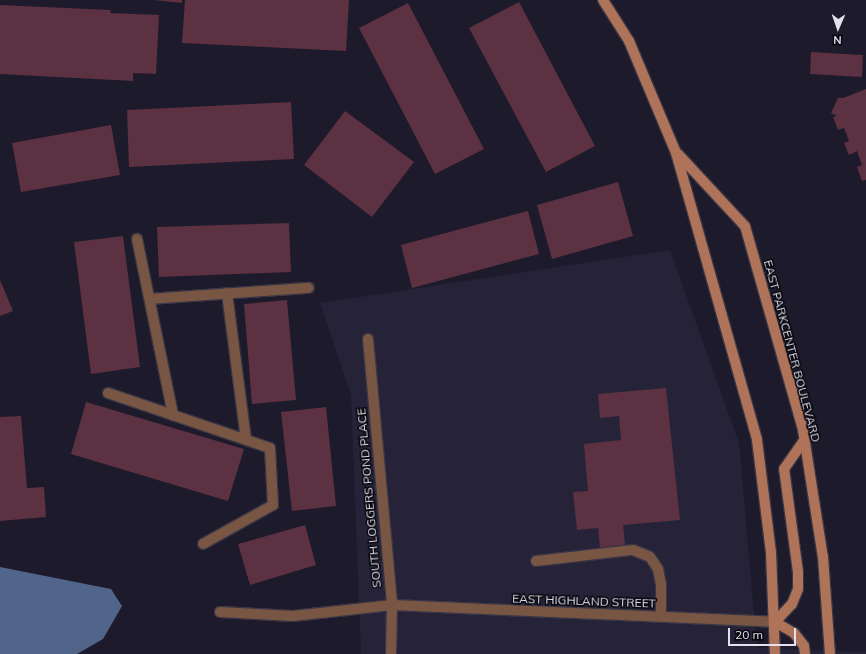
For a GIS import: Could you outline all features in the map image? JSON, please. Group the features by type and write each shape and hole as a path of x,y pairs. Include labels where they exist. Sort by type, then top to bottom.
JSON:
{"main road":[{"name":"EAST PARKCENTER BOULEVARD","path":"603,0 629,41 676,153 757,440 771,552 775,622 775,654"},
{"name":"EAST PARKCENTER BOULEVARD","path":"676,153 745,226 804,440 823,557 830,654"},
{"path":"804,440 784,469 798,572 798,589 792,604 775,622 794,633 804,646 805,654"}],"street":[{"path":"137,239 174,415"},
{"path":"150,299 309,288"},
{"path":"228,293 246,439"},
{"name":"SOUTH LOGGERS POND PLACE","path":"368,339 392,605 391,654"},
{"path":"108,393 270,448 273,505 203,544"},
{"path":"536,562 633,550 650,557 658,570 661,585 662,617"},
{"name":"EAST HIGHLAND STREET","path":"220,612 293,616 392,605 775,622"}],"shaded area":[{"path":"670,250 739,443 757,648 866,652 866,654 361,654 351,395 320,303"}],"water":[{"path":"0,567 111,589 122,606 103,639 77,654 0,654"}],"building":[{"path":"153,0 182,0 182,3"},
{"path":"185,0 349,0 346,51 182,43"},
{"path":"519,2 595,146 546,172 469,28"},
{"path":"408,3 484,149 435,174 359,28"},
{"path":"0,5 111,10 110,13 159,15 156,74 133,73 133,81 0,74"},
{"path":"811,52 863,55 862,77 810,74"},
{"path":"866,89 866,180 862,181 857,167 862,165 857,151 849,155 844,143 849,141 844,128 838,130 833,117 837,116 831,113 838,98 843,98"},
{"path":"291,102 294,159 129,167 127,110"},
{"path":"345,111 414,162 372,217 304,165"},
{"path":"111,125 120,175 21,192 12,143"},
{"path":"618,182 633,236 552,259 537,205"},
{"path":"528,211 539,254 412,288 401,245"},
{"path":"289,223 291,272 159,277 157,227"},
{"path":"123,236 140,367 91,374 74,242"},
{"path":"0,280 13,311 0,316"},
{"path":"287,300 296,400 252,404 244,304"},
{"path":"666,388 680,520 623,525 626,555 601,558 598,528 577,530 573,492 588,491 584,444 621,440 619,416 600,418 598,394"},
{"path":"86,402 244,449 228,501 71,454"},
{"path":"326,407 336,506 292,511 281,412"},
{"path":"21,416 27,488 44,487 46,517 0,521 0,417"},
{"path":"305,525 316,565 250,585 238,544"}]}
